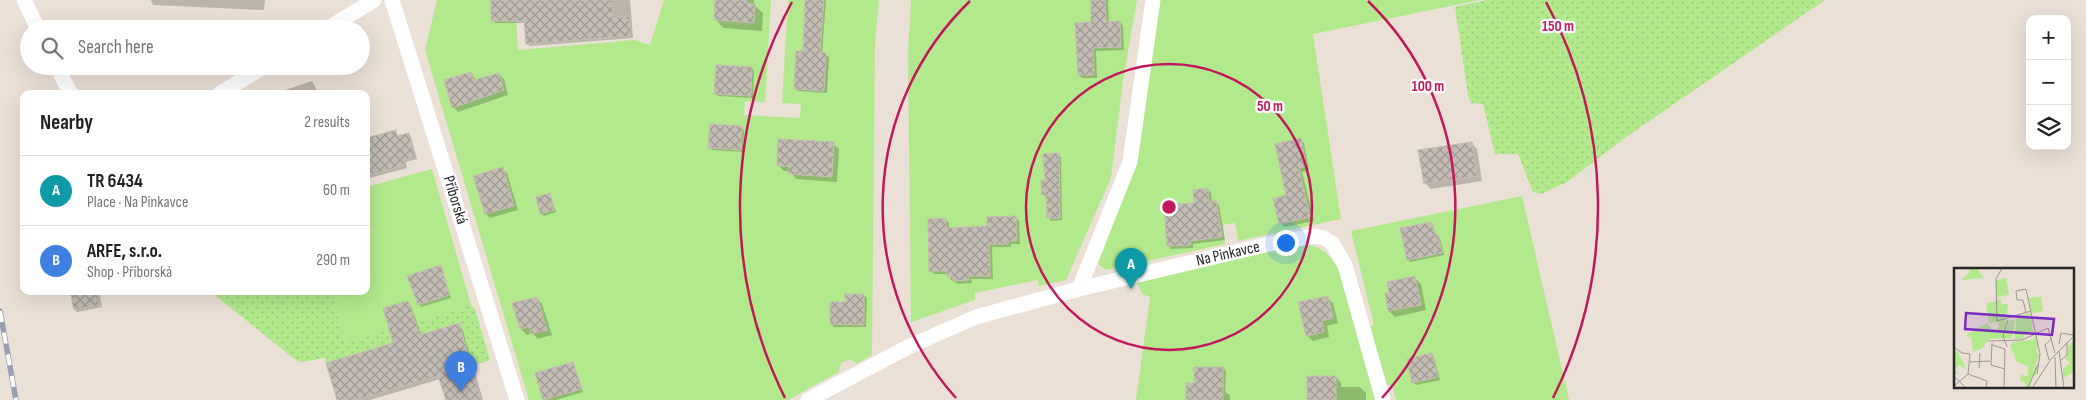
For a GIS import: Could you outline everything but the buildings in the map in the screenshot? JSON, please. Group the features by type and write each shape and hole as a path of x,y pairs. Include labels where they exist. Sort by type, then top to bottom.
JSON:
{"street":[{"path":"24,0 34,20"},
{"path":"342,20 374,0"},
{"name":"Příborská","path":"392,0 517,400"},
{"path":"1080,289 1130,162 1153,0"},
{"path":"61,75 69,90"},
{"path":"225,90 250,75"},
{"name":"Na Pinkavce","path":"808,400 908,347 976,317 1080,289 1270,244 1315,236 1324,238 1332,243 1345,265 1383,400"}],"green space":[{"path":"437,0 515,0 518,50 634,40 650,45 664,0 771,0 765,102 745,101 744,115 800,118 801,104 782,103 788,0 879,0 875,41 872,355 857,364 850,359 841,363 839,372 788,400 529,400 425,50"},
{"path":"911,0 1137,0 1123,81 1111,178 1066,280 1039,286 1037,280 975,293 975,300 911,322 908,53"},
{"path":"1157,0 1480,0 1313,34 1341,219 1238,241 1235,223 1223,225 1225,244 1106,270 1098,264 1133,171"},
{"path":"1488,0 1825,0 1629,135 1567,182 1541,194 1533,192 1518,154 1495,154 1483,104 1471,103 1468,95 1455,7"},
{"path":"432,169 471,305 345,343 333,295 370,295 370,186"},
{"path":"1522,196 1569,400 1396,400 1393,387 1387,384 1370,326 1374,325 1351,231"},
{"path":"1303,244 1316,247 1325,252 1333,260 1339,271 1375,400 1136,400 1150,297 1142,294 1136,281"},
{"path":"215,295 333,295 345,343 471,305 475,309 490,360 472,366 459,323 326,363 325,358 301,362 293,358"}],"railway":[{"path":"0,311 16,400"}],"place":[{"name":"TR 6434","path":"1131,289"},
{"name":"ARFE, s.r.o.","path":"461,392"}]}
